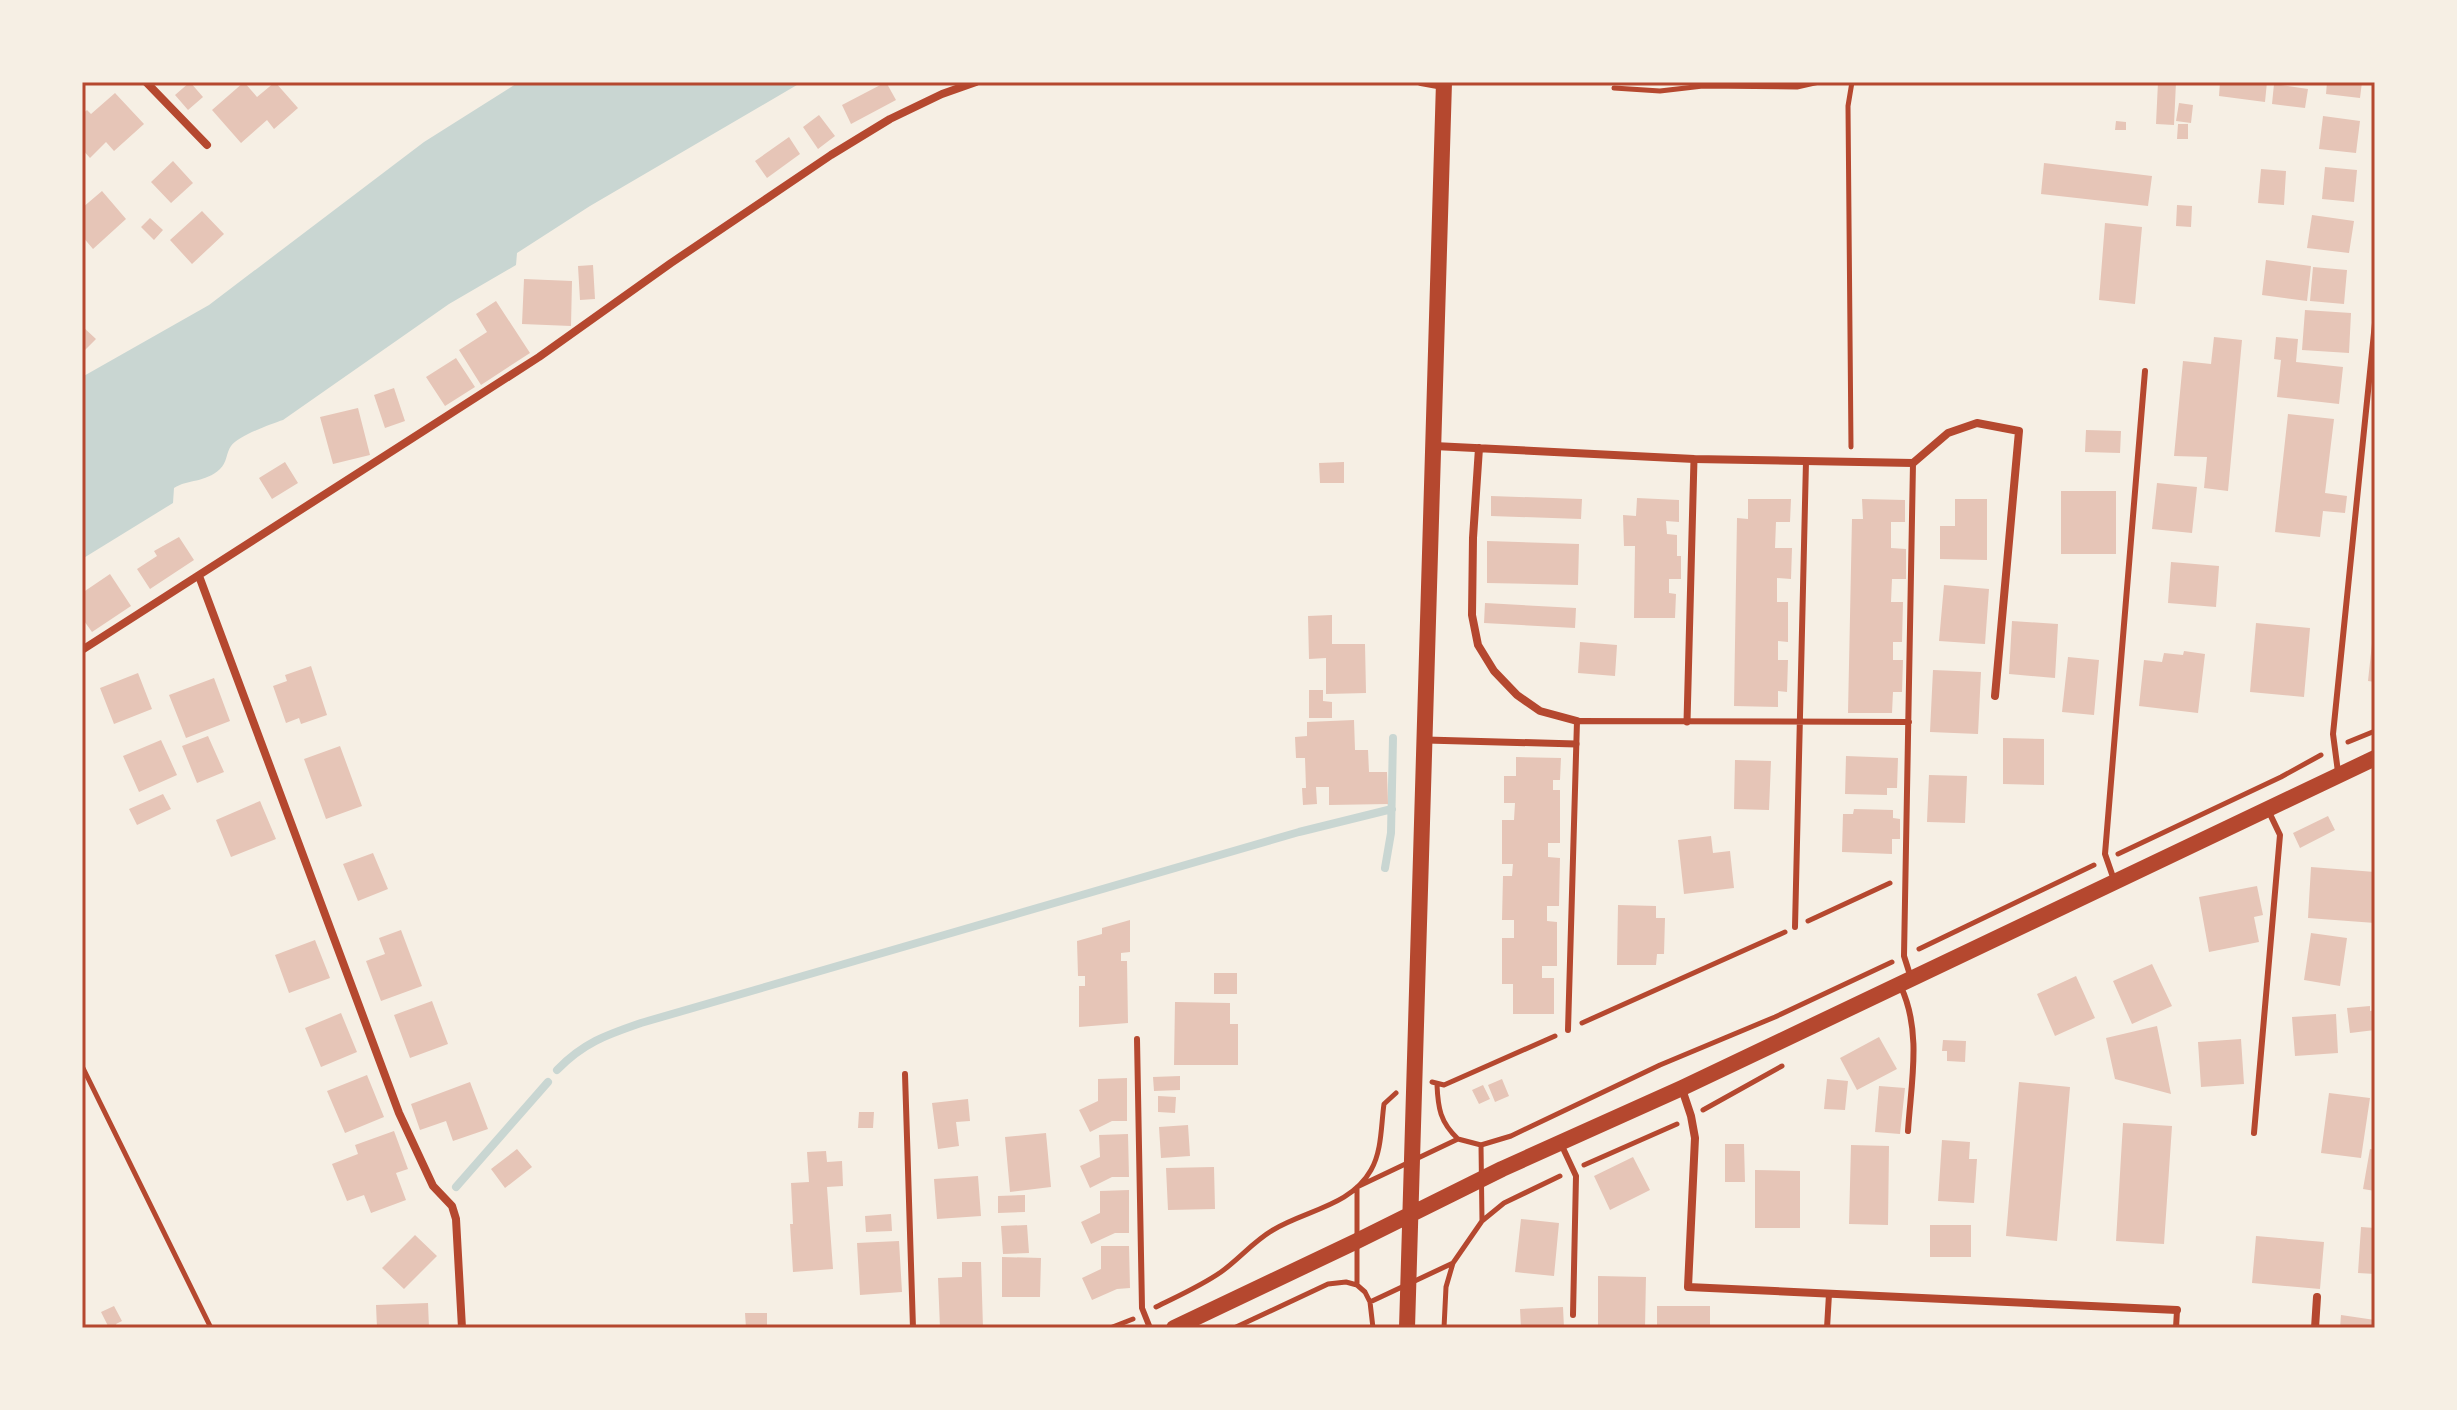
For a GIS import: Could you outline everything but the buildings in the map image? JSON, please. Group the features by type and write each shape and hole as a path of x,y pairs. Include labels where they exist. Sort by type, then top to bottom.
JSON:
{"main road":[{"path":"1407,1328 1444,84"},
{"path":"1174,1328 1481,1179 1682,1088 2375,758"}],"street":[{"path":"146,82 207,145"},
{"path":"82,650 539,357 831,155 890,119 942,94 976,82"},
{"path":"1421,82 1444,84"},
{"path":"1434,446 1694,459 1913,463 1948,433 1977,423 2019,431 1995,696"},
{"path":"1479,448 1472,615 1478,645 1494,671 1517,695 1540,711 1577,721"},
{"path":"1687,722 1694,459"},
{"path":"199,576 399,1113 433,1186 452,1206 456,1219 462,1328"},
{"path":"1426,740 1576,744"},
{"path":"1682,1088 1695,1138 1688,1287 2177,1310"},
{"path":"2315,1328 2317,1297"}],"lane":[{"path":"2338,775 2333,734 2375,323"},
{"path":"2115,881 2105,854 2145,371"},
{"path":"1795,927 1806,461"},
{"path":"1908,1131 1914,1043 1904,956 1913,463"},
{"path":"1568,1030 1577,721 1909,722"},
{"path":"2254,1133 2280,835 2268,809"},
{"path":"1137,1039 1144,1313 1150,1328"},
{"path":"905,1074 913,1328"},
{"path":"1561,1142 1576,1176 1573,1315"},
{"path":"1827,1328 1829,1294"},
{"path":"2176,1328 2177,1310"}],"path":[{"path":"1614,88 1660,91 1703,86 1786,87 1819,82"},
{"path":"1851,460 1848,106 1852,82"},
{"path":"2351,741 2375,731"},
{"path":"1481,1157 1481,1145 1458,1139 1445,1126 1440,1115 1441,1085 1905,876"},
{"path":"82,1066 211,1328"},
{"path":"1358,1204 1357,1187 1371,1170 1380,1143 1384,1104 1416,1074"},
{"path":"1445,1145 1458,1139"},
{"path":"1110,1328 1210,1280 1276,1228 1383,1176"},
{"path":"1444,1328 1446,1287 1453,1263 1482,1221 1482,1204"},
{"path":"1436,1270 1453,1263"},
{"path":"1357,1274 1357,1285"},
{"path":"1234,1328 1328,1284 1346,1282 1357,1285 1365,1292 1370,1302 1373,1328"},
{"path":"1370,1302 1379,1297"}],"shaded area":[{"path":"519,82 802,82 590,206 517,253 516,265 449,304 283,420 240,438 231,446 220,469 203,479 174,488 173,503 82,559 82,377 209,305 424,142"}],"waterway":[{"path":"1385,868 1391,833 1393,738"},
{"path":"557,1070 596,1041 641,1023 1299,832 1392,809"},
{"path":"456,1187 548,1082"}]}
